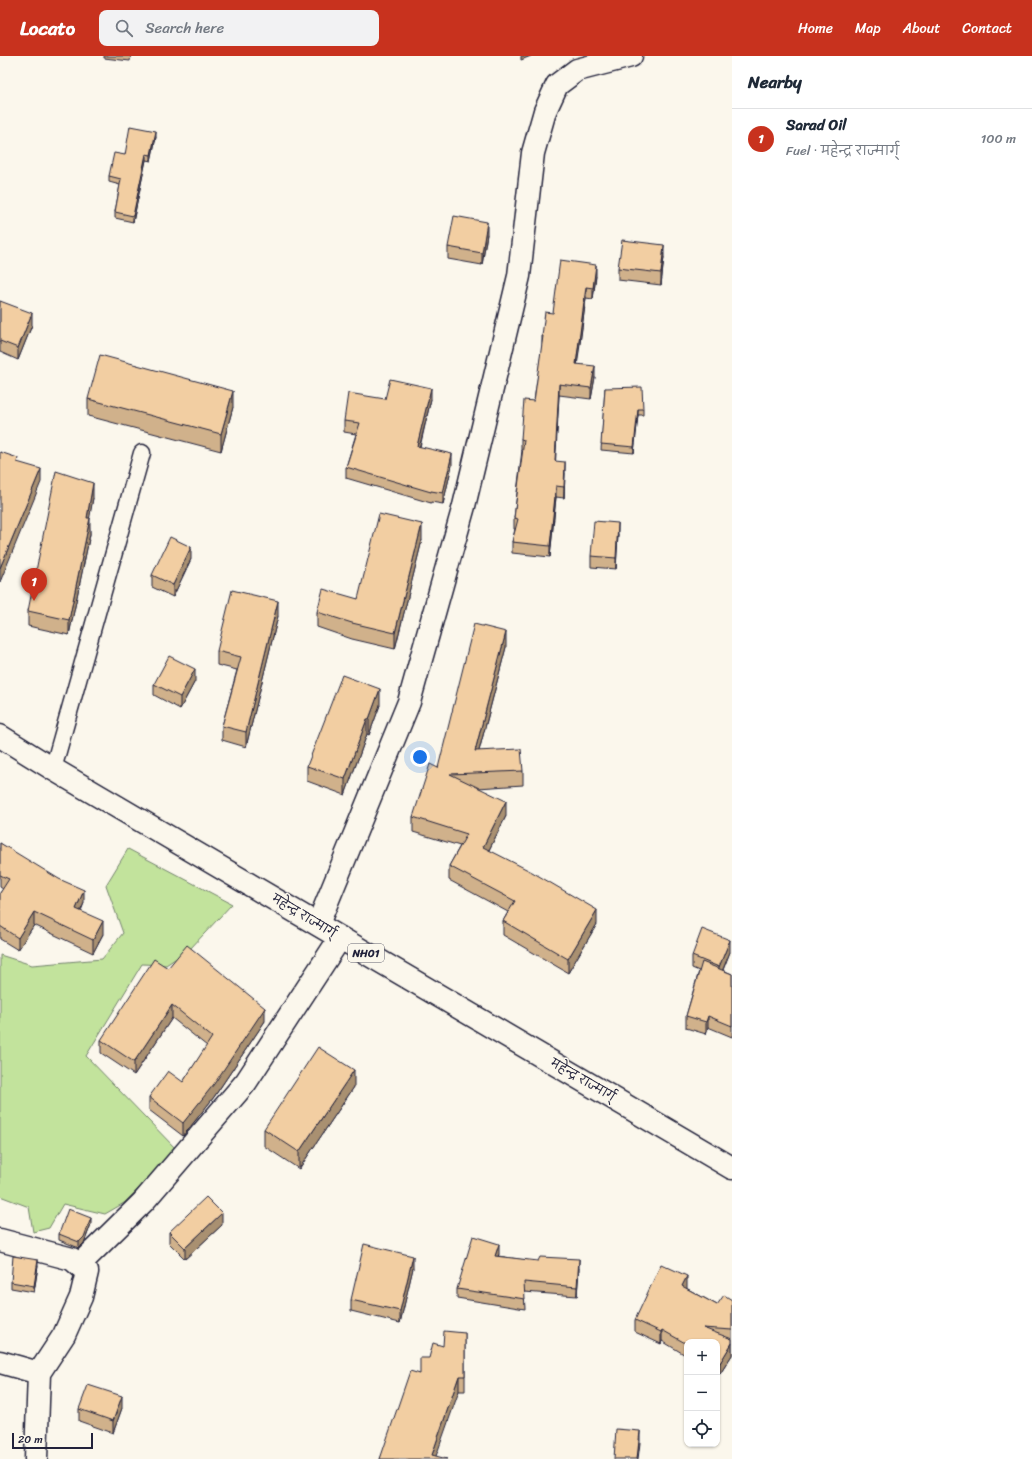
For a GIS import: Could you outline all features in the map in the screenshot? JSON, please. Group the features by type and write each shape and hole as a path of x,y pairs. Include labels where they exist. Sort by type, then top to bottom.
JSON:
{"main road":[{"path":"318,924 410,702 464,506 519,276 533,153 545,111 557,85 577,70 632,56"},
{"name":"महेन्द्र राज्मार्ग्","path":"0,736 53,769 732,1168"},
{"path":"79,1265 143,1202 246,1082 340,938"},
{"path":"0,1240 72,1259 87,1272 81,1298 64,1335 39,1373 36,1459"},
{"path":"0,1362 39,1373"}],"lane":[{"path":"53,769 142,453"}],"green space":[{"path":"128,849 232,904 190,949 166,965 142,964 86,1056 177,1150 124,1203 105,1214 63,1204 49,1228 33,1232 29,1207 0,1196 0,955 32,965 102,959 123,933 106,885"}],"building":[{"path":"130,126 156,131 151,155 146,154 133,216 115,212 121,179 109,176 114,153 125,155"},
{"path":"454,216 487,222 482,253 448,247"},
{"path":"622,240 664,245 661,273 618,268"},
{"path":"560,260 596,265 593,288 586,287 576,364 595,366 591,388 559,384 555,461 565,462 564,487 556,486 550,546 512,542 518,519 514,518 524,440 521,439 524,400 534,401 545,312 553,313"},
{"path":"0,301 32,313 18,348 0,341"},
{"path":"100,355 233,391 221,434 88,399"},
{"path":"390,379 431,388 417,446 452,454 443,493 431,492 346,467 360,423 344,421 348,393 385,399"},
{"path":"642,387 643,409 638,409 634,447 601,444 605,388"},
{"path":"0,452 18,458 17,462 41,469 0,568"},
{"path":"56,471 93,483 87,518 90,518 69,620 28,611"},
{"path":"379,514 422,524 395,633 352,623 317,612 323,589 358,599"},
{"path":"594,521 618,523 616,558 591,556"},
{"path":"170,537 191,547 173,585 152,575"},
{"path":"232,590 278,601 246,732 222,726 241,657 217,651"},
{"path":"474,624 506,632 475,751 521,749 523,771 450,774 506,801 483,847 532,872 597,910 568,959 503,921 515,901 449,866 467,834 413,817 430,764 438,768"},
{"path":"169,656 195,669 180,697 154,684"},
{"path":"342,675 380,689 369,719 367,719 345,779 307,766"},
{"path":"0,843 59,879 84,890 76,909 103,921 93,940 34,912 18,938 0,926 0,893 9,879 0,875"},
{"path":"702,929 730,940 719,967 692,956"},
{"path":"187,945 265,1008 214,1084 183,1123 149,1097 168,1071 183,1082 212,1037 172,1005 134,1062 101,1040 154,959 168,968"},
{"path":"702,962 732,974 732,1026 708,1016 706,1022 686,1016"},
{"path":"318,1047 354,1070 299,1152 264,1129"},
{"path":"206,1197 222,1213 185,1248 169,1232"},
{"path":"68,1209 91,1218 84,1237 79,1242 59,1234"},
{"path":"473,1236 499,1244 495,1256 538,1261 540,1257 579,1259 577,1287 524,1282 525,1299 457,1289"},
{"path":"364,1244 413,1256 400,1311 351,1300"},
{"path":"13,1256 38,1260 34,1286 11,1282"},
{"path":"661,1264 687,1276 682,1286 717,1305 724,1295 732,1300 732,1330 703,1328 732,1339 732,1343 720,1363 720,1339 684,1339 684,1342 662,1330 661,1332 635,1320"},
{"path":"444,1331 465,1333 465,1376 459,1376 432,1455 447,1459 380,1459 410,1371 420,1374 420,1358 429,1358 433,1343 443,1346"},
{"path":"88,1385 122,1396 113,1421 79,1409"},
{"path":"616,1429 640,1431 637,1459 614,1459"}],"place":[{"name":"Sarad Oil","path":"34,601"}]}
